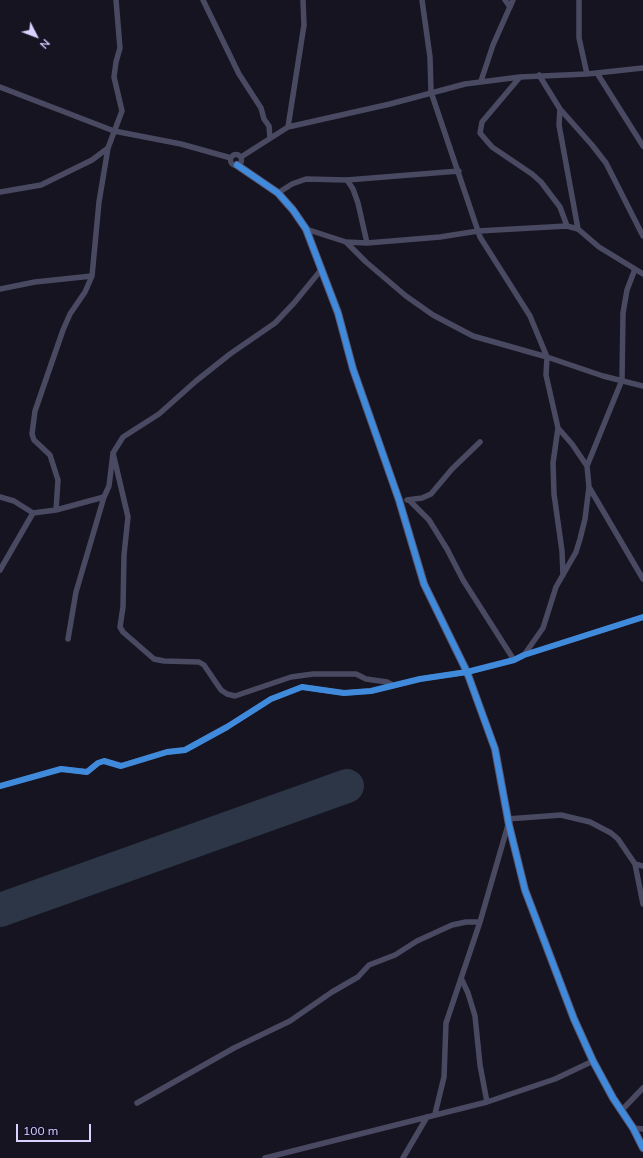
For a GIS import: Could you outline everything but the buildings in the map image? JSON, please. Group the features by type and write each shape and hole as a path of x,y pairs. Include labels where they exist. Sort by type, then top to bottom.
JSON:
{"street":[{"path":"56,510 58,480 50,455 34,440 32,434 35,411 63,330 92,276 101,190 108,148 122,111 114,77 120,48 116,0"},
{"path":"203,0 239,74 261,108 264,119 269,126 270,138"},
{"path":"288,127 293,108 304,25 303,0"},
{"path":"420,0 428,40 431,92 482,243 530,316 547,357 546,375 558,428 553,463 554,494 562,551 563,575"},
{"path":"505,0 510,7"},
{"path":"481,81 493,45 513,0"},
{"path":"579,0 579,38 587,74"},
{"path":"231,158 236,154 241,156 288,127 390,104 431,92 481,81 539,75 587,74 643,68"},
{"path":"597,73 643,146"},
{"path":"539,75 560,109 592,145 606,164 643,236"},
{"path":"520,77 482,122 480,133 492,147 532,174 540,182 560,207 567,226"},
{"path":"0,87 114,131 181,144 231,158"},
{"path":"560,109 560,131 578,229"},
{"path":"0,192 40,185 92,160 108,148"},
{"path":"238,165 241,163 241,156"},
{"path":"231,158 232,163 238,165 278,193 293,210 306,229 338,313 353,368 399,500 424,584 467,672 495,749 508,822 525,890 592,1060 613,1098 634,1128 643,1148"},
{"path":"278,193 292,184 306,179 347,180 458,171"},
{"path":"347,180 353,189 358,203 367,243"},
{"path":"306,229 346,242 367,243 440,237 478,231 567,226 578,229 599,247 643,274"},
{"path":"346,242 366,262 406,296 455,328 480,338 547,357 603,376 643,386"},
{"path":"524,655 544,628 556,587 576,552 580,539 585,519 589,487 587,466 622,380 624,312 627,290 635,269"},
{"path":"68,639 76,592 104,497 109,486 113,453 123,437 159,414 202,376 275,323 294,303 321,270"},
{"path":"0,289 35,282 92,276"},
{"path":"558,428 572,444 587,466"},
{"path":"399,500 422,498 431,494 452,469 480,442"},
{"path":"113,453 128,517 128,531 124,555 123,607 120,627 122,632 154,659 164,661 198,662 204,665 221,690 227,694 235,696 291,677 314,674 356,674 366,679 387,682 393,685"},
{"path":"589,487 643,579"},
{"path":"0,497 14,501 32,513 56,510 104,497"},
{"path":"409,500 429,520 447,548 463,580 514,660"},
{"path":"0,570 32,513"},
{"path":"0,786 61,769 86,772 98,763 104,761 121,766 167,752 185,750 227,727 271,699 302,687 344,692 371,691 393,685 467,672 514,660 524,655 643,617"},
{"path":"508,822 561,815 590,822 611,833 618,839 635,864 643,904"},
{"path":"435,1114 444,1078 446,1023 480,922 508,822"},
{"path":"635,864 643,866"},
{"path":"137,1103 234,1048 290,1021 332,992 358,977 369,965 395,955 417,941 452,925 466,922 480,922"},
{"path":"462,978 468,993 474,1016 480,1065 487,1102"},
{"path":"264,1158 487,1102 554,1079 592,1060"},
{"path":"622,1110 643,1088"},
{"path":"402,1158 427,1117"},
{"path":"634,1128 643,1129"}],"runway":[{"path":"0,910 347,786"}],"cycle path":[{"path":"237,165 278,193 293,210 306,229 338,313 353,369 399,500 424,584 467,672 495,749 509,825 525,890 574,1019 593,1061 613,1098 633,1128 643,1148"},
{"path":"0,786 61,769 87,772 98,763 104,761 121,766 167,752 185,750 227,727 271,699 302,687 344,693 371,691 420,679 467,672 514,660 524,655 643,617"}]}
